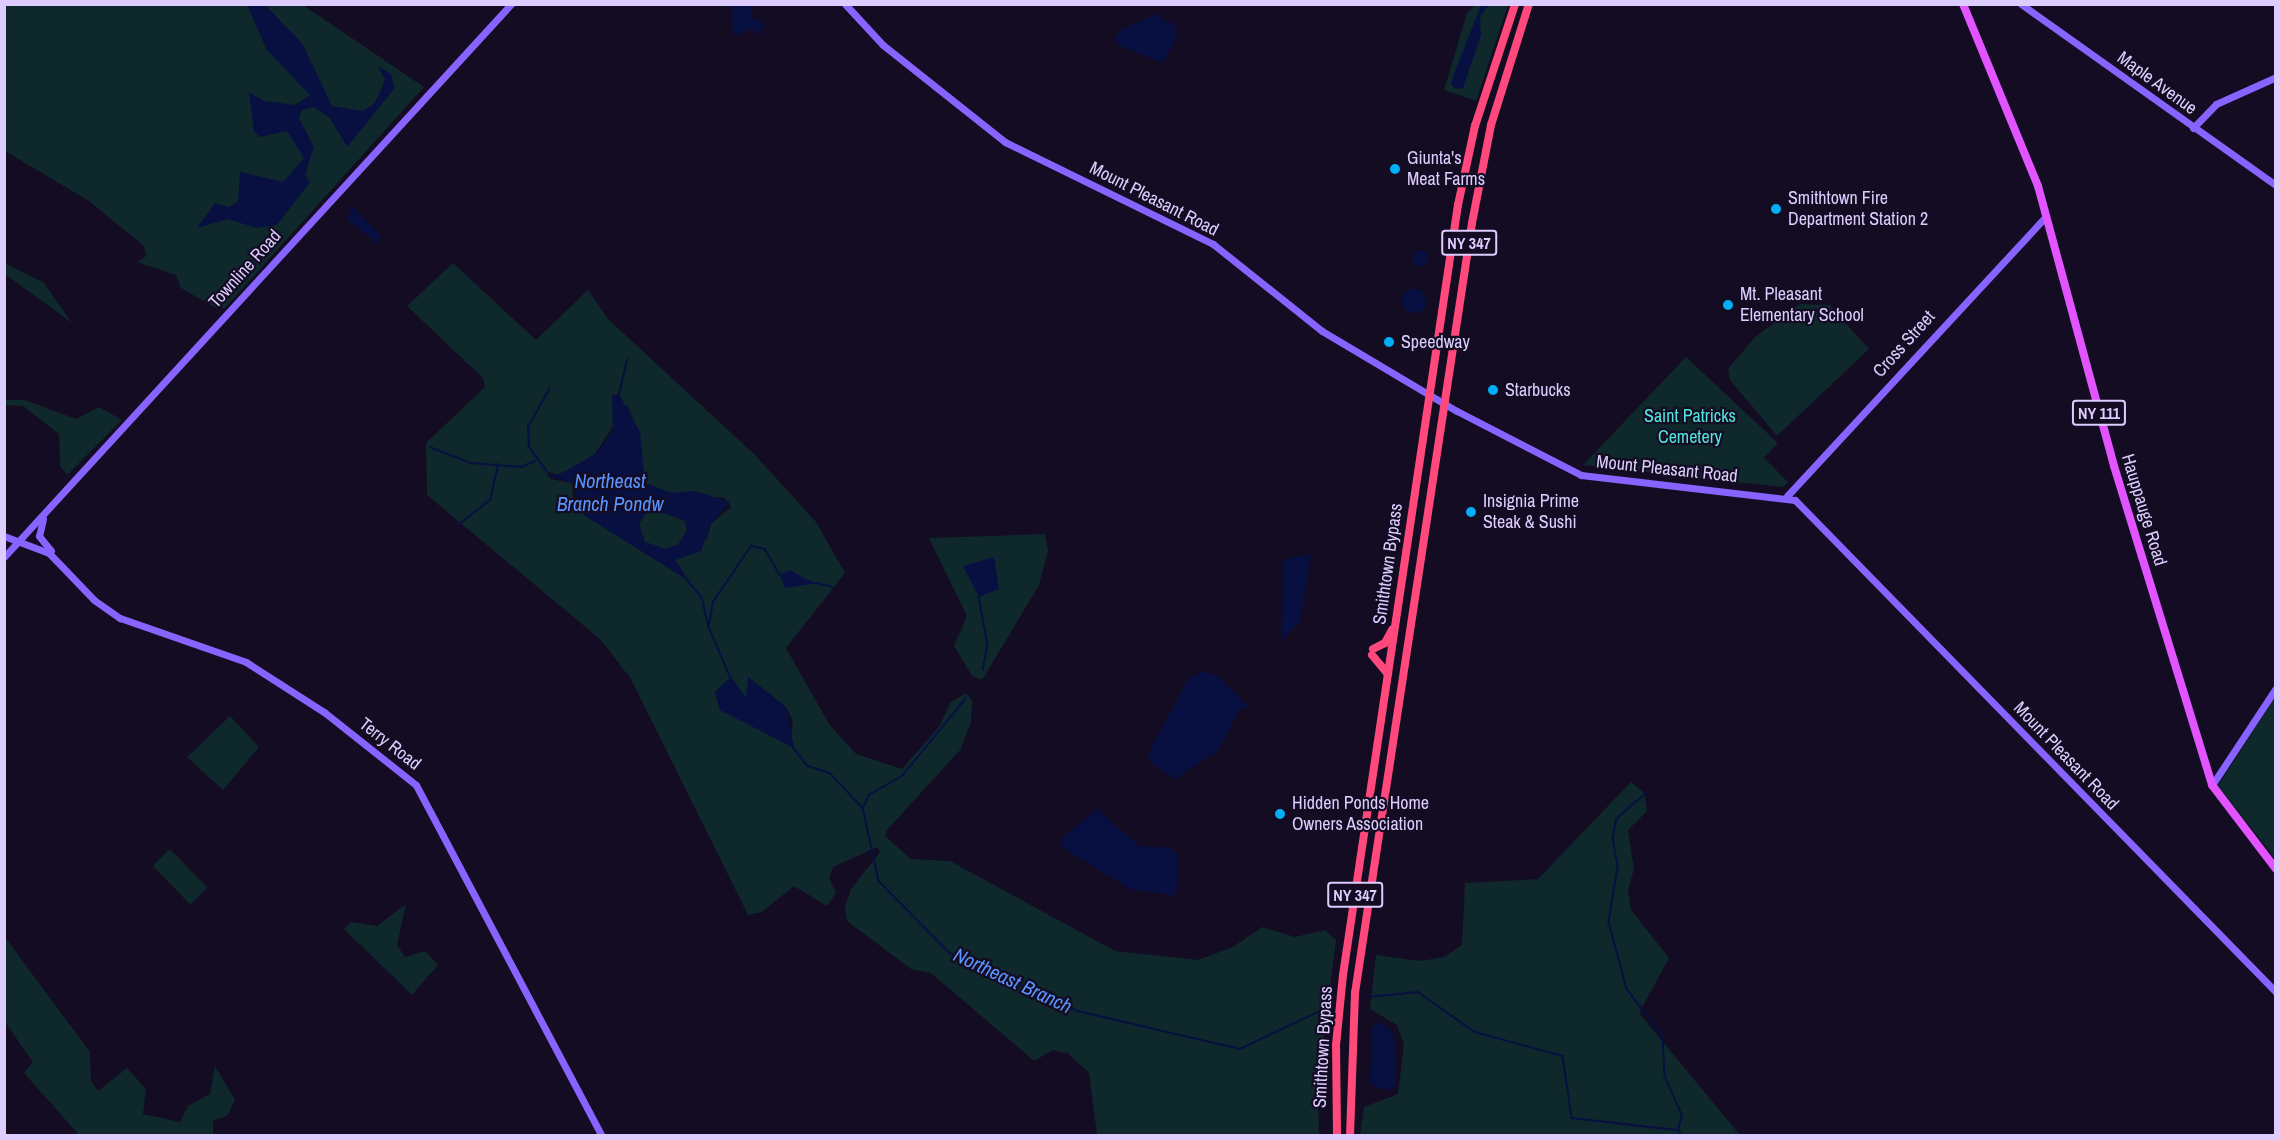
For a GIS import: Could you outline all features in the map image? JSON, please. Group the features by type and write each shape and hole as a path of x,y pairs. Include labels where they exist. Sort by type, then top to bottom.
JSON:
{"highway":[{"name":"Smithtown Bypass","path":"1337,1136 1338,1014 1429,395 1466,165 1515,4"},
{"name":"Smithtown Bypass","path":"1350,1136 1354,993 1444,404 1482,164 1529,4"},
{"path":"1388,675 1372,652 1386,642 1397,618"}],"main road":[{"name":"Hauppauge Road","path":"1963,4 2046,216 2111,455 2211,785 2276,869"}],"street":[{"name":"Townline Road","path":"4,557 511,4"},
{"name":"Mount Pleasant Road","path":"845,4 890,51 1005,142 1213,244 1322,331 1444,404 1581,475 1787,496 2276,992"},
{"name":"Maple Avenue","path":"2021,4 2276,185"},
{"path":"2193,128 2216,104 2276,77"},
{"name":"Cross Street","path":"1787,496 2046,216"},
{"path":"58,497 39,530 62,564"},
{"name":"Terry Road","path":"4,536 20,539 62,564 106,611 246,662 324,712 416,785 602,1136"},
{"path":"2211,785 2276,688"}],"green space":[{"path":"4,5 303,5 424,87 224,309 217,303 219,308 214,307 181,288 176,275 137,262 146,256 144,246 89,201 5,151"},
{"path":"1475,5 1508,5 1476,101 1444,90 1467,13"},
{"path":"5,263 44,283 72,323 5,274"},
{"path":"453,263 536,340 588,290 608,319 755,455 816,522 845,573 786,648 829,724 856,754 902,769 939,727 950,703 966,693 972,701 971,723 960,750 887,830 885,836 911,859 950,861 1115,951 1198,960 1233,947 1262,927 1295,937 1325,930 1336,940 1318,1083 1319,1135 1097,1135 1089,1073 1069,1054 1053,1050 1034,1061 931,973 911,969 847,921 845,907 851,889 880,852 877,847 833,867 829,878 836,893 827,906 794,886 762,912 748,915 631,679 601,640 427,495 426,443 485,387 483,378 407,306","holes":["627,405 638,431 645,483 671,493 725,498 731,507 711,524 707,538 675,560 688,580 584,515 573,497 572,483 550,479 547,471 557,475 591,460","731,677 746,698 757,684 786,707 793,721 790,745 720,710 715,692"]},
{"path":"1800,304 1829,305 1869,349 1777,436 1730,380 1728,369 1755,337"},
{"name":"Saint Patricks Cemetery","path":"1686,357 1778,443 1764,458 1788,482 1783,487 1583,465"},
{"path":"4,400 25,400 76,419 99,407 122,420 67,475 60,466 59,434 23,406 5,405"},
{"path":"649,507 685,521 687,530 678,545 665,549 645,542 639,524"},
{"path":"1045,534 1048,551 1039,585 982,680 972,676 954,646 967,616 929,538"},
{"path":"2275,697 2275,858 2218,786"},
{"path":"230,716 259,747 223,790 187,757"},
{"path":"1631,782 1644,793 1647,811 1628,830 1634,869 1628,890 1631,910 1669,958 1639,1013 1740,1135 1360,1135 1364,1107 1398,1094 1404,1044 1397,1025 1370,1009 1376,955 1421,961 1444,957 1462,945 1465,883 1538,879"},
{"path":"170,849 208,888 190,905 153,866"},
{"path":"406,904 397,945 405,957 425,951 438,965 412,995 344,929 351,922 377,926"},
{"path":"4,936 90,1052 91,1081 98,1091 127,1068 146,1089 143,1114 180,1122 188,1106 210,1094 215,1066 235,1100 228,1115 213,1121 213,1135 79,1135 24,1073 33,1062 5,1022"}],"water":[{"path":"247,5 265,5 302,43 332,106 363,111 375,103 385,80 378,66 391,74 395,88 347,147 330,118 314,107 302,110 299,118 314,147 305,175 310,182 277,225 257,228 228,219 197,228 215,203 228,207 238,202 240,172 283,182 304,158 287,131 260,137 254,132 249,92 264,101 295,105 310,95 267,50"},
{"path":"732,5 752,5 752,17 765,25 758,35 751,29 733,36"},
{"path":"1481,5 1489,5 1480,16 1481,35 1463,88 1456,89 1451,84"},
{"path":"1159,13 1163,22 1174,23 1177,36 1163,63 1118,45 1115,37 1122,29"},
{"path":"352,206 381,236 379,244 347,220"},
{"path":"1417,250 1423,250 1428,258 1426,264 1417,266 1412,261 1412,255"},
{"path":"1414,289 1423,292 1426,301 1423,310 1414,313 1405,310 1402,301 1405,292"},
{"name":"Northeast Branch Pondw","path":"619,394 640,432 645,483 671,493 695,491 730,502 711,524 701,551 675,560 689,581 584,515 572,483 546,475 561,474 598,452 613,429 612,395","holes":["649,507 685,521 687,530 678,545 665,549 645,542 639,524"]},
{"path":"1311,554 1300,622 1282,640 1283,560"},
{"path":"994,557 999,589 979,597 963,566"},
{"path":"790,570 817,583 785,588 780,575"},
{"path":"1204,671 1219,677 1249,707 1239,710 1218,751 1174,779 1152,764 1148,754 1188,679"},
{"path":"731,677 746,698 748,677 786,707 794,748 720,710 715,692"},
{"path":"1097,809 1139,846 1169,848 1178,854 1176,896 1130,889 1063,848 1061,839"},
{"path":"1380,1022 1393,1033 1396,1048 1395,1087 1388,1090 1370,1085 1372,1027"}],"waterway":[{"name":"Northeast Branch","path":"619,395 627,360"},
{"path":"547,472 529,447 528,427 549,390"},
{"path":"430,447 471,463 521,467 535,461"},
{"path":"458,525 490,500 498,464"},
{"path":"709,625 713,602 751,546 765,549 780,575"},
{"name":"Northeast Branch","path":"688,581 702,597 709,627 731,678"},
{"path":"816,583 833,587"},
{"path":"979,597 988,645 983,670"},
{"path":"863,808 869,795 903,775 966,698"},
{"name":"Northeast Branch","path":"793,747 808,766 830,773 863,808 879,881 950,953 1078,1011 1240,1049 1320,1011"},
{"path":"1649,791 1617,819 1613,838 1618,867 1609,922 1627,989 1663,1036 1665,1076 1682,1115 1679,1129"},
{"name":"Northeast Branch","path":"1368,997 1418,992 1475,1032 1563,1056 1572,1118 1678,1130 1683,1136"}],"place":[{"name":"Giunta's Meat Farms","path":"1395,169"},
{"name":"Smithtown Fire Department Station 2","path":"1776,209"},
{"name":"Mt. Pleasant Elementary School","path":"1728,305"},
{"name":"Speedway","path":"1389,342"},
{"name":"Starbucks","path":"1493,390"},
{"name":"Insignia Prime Steak & Sushi","path":"1471,512"},
{"name":"Hidden Ponds Home Owners Association","path":"1280,814"}]}
